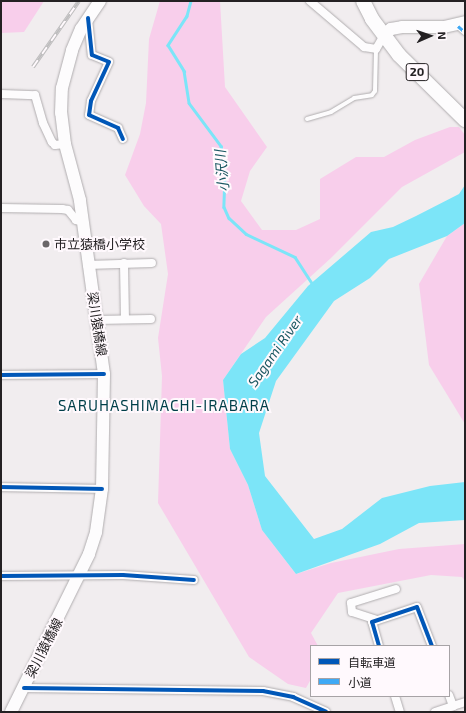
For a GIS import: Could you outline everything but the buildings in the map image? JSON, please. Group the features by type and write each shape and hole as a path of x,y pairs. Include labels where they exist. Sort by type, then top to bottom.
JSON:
{"highway":[{"name":"20","path":"363,1 372,19 399,55 465,120"}],"main road":[{"name":"梁川猿橋線","path":"11,712 79,576 96,532 102,489 104,374 87,265 83,222 65,144 61,113 64,76 76,41 93,7"},
{"path":"384,35 391,29 402,26 463,27"}],"street":[{"path":"310,1 364,47 376,49 384,35"},
{"path":"93,7 92,54 109,62 92,101 89,115 118,128 123,139"},
{"path":"1,94 35,96 43,123 52,142 54,145 65,144"},
{"path":"1,208 68,210 76,220 83,222"},
{"path":"124,263 125,318"},
{"path":"87,265 152,263"},
{"path":"96,320 125,318 151,319"},
{"path":"1,375 104,374"},
{"path":"1,487 102,489"},
{"path":"1,576 79,576 194,580"},
{"path":"377,620 352,612 352,603 396,589"},
{"path":"379,645 372,622 417,608 432,645"},
{"path":"24,688 263,691 293,697 326,712"},
{"path":"395,697 400,712"},
{"path":"450,697 453,706"},
{"path":"435,712 465,702"}],"lane":[{"path":"307,119 331,112 343,103 375,91 376,49"}],"shaded area":[{"path":"1,1 44,1 24,32 1,33"},
{"path":"160,1 220,1 225,87 267,147 250,171 241,201 262,230 296,230 320,219 320,179 356,157 384,157 415,140 450,127 459,127 465,135 465,152 402,187 331,258 266,317 223,380 230,449 248,485 262,530 296,574 331,563 399,549 465,544 465,581 462,577 431,575 338,593 311,633 317,645 310,645 310,681 306,688 288,684 249,657 158,503 162,376 158,338 168,274 161,224 144,206 125,175 140,134 146,103 149,39"},
{"path":"465,223 465,424 429,365 419,284 447,236"}],"water":[{"name":"Sagami River","path":"465,185 465,223 447,236 389,259 370,278 334,301 276,381 259,433 265,476 314,539 342,529 382,498 430,486 465,482 465,520 419,523 380,544 296,574 262,530 248,485 230,449 223,380 241,354 265,338 308,286 371,232 393,227 416,216 459,194"}],"waterway":[{"name":"小沢川","path":"191,1 187,16 168,45 184,71 189,103 221,146 225,174 224,207 229,218 246,234 295,257 313,285"}],"railway":[{"path":"33,67 79,1"}],"marked path":[{"path":"458,26 465,32"}],"cycle path":[{"path":"88,18 92,55 109,62 91,101 89,115 118,128 123,139"},
{"path":"1,375 104,374"},
{"path":"1,487 102,489"},
{"path":"1,576 123,575 194,580"},
{"path":"379,645 372,622 417,607 432,645"},
{"path":"24,688 263,691 293,697 326,712"}],"place":[{"name":"市立猿橋小学校","path":"46,244"}],"district":[{"name":"SARUHASHIMACHI-IRABARA","path":"164,406"}]}
